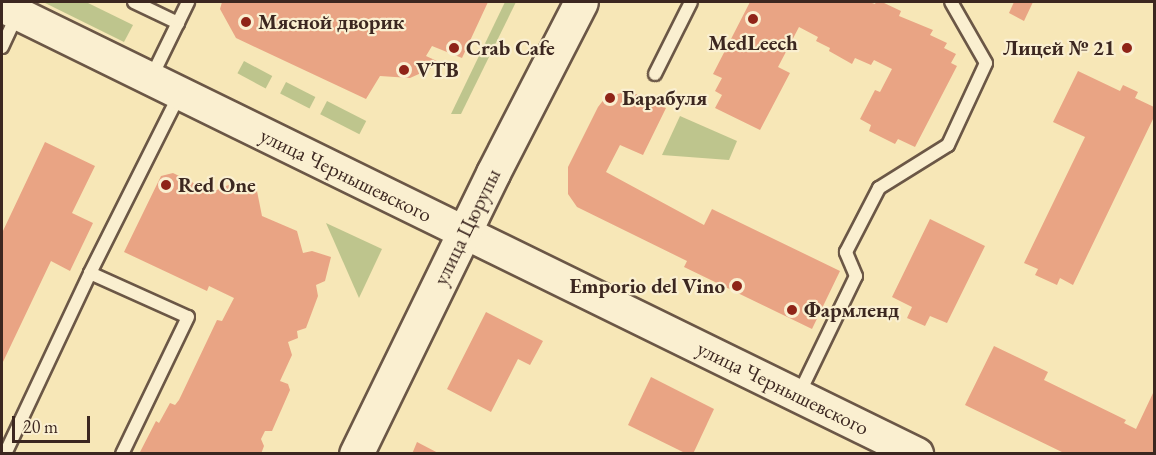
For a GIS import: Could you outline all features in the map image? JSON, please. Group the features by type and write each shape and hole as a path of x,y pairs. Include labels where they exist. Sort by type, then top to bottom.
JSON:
{"main road":[{"name":"улица Цюрупы","path":"356,453 464,232 581,2"}],"street":[{"name":"улица Чернышевского","path":"9,10 917,453"}],"lane":[{"path":"134,2 178,23"},
{"path":"150,79 188,2"},
{"path":"655,74 691,2"},
{"path":"798,396 856,276 846,252 879,189 948,145 986,63 951,2"},
{"path":"2,47 9,10"},
{"path":"5,453 90,273 180,93"},
{"path":"90,273 188,317 122,453"}],"green space":[{"path":"43,2 86,2 133,25 124,42"},
{"path":"505,2 516,2 461,114 451,114"},
{"path":"244,61 272,76 266,88 237,73"},
{"path":"286,82 315,97 310,109 280,94"},
{"path":"327,101 366,121 359,134 320,114"},
{"path":"680,116 737,141 729,160 662,155"},
{"path":"326,223 382,249 359,298"}],"building":[{"path":"222,2 488,2 462,58 432,46 426,56 437,61 430,69 410,78 380,76 366,99 236,38 220,9"},
{"path":"750,2 869,2 875,4 882,2 901,11 899,16 933,30 930,35 947,43 944,48 956,54 951,63 957,66 915,147 898,139 895,144 869,131 871,125 860,119 875,90 880,92 892,69 874,60 871,65 855,58 852,64 816,41 818,37 799,27 778,67 790,73 760,130 715,108 722,95 715,91 722,78 713,74"},
{"path":"1014,2 1033,2 1024,21 1009,13"},
{"path":"1078,71 1120,91 1123,85 1138,92 1135,98 1154,107 1154,117 1073,285 1060,278 1057,285 1035,275 1038,269 1024,263 1085,137 1053,122"},
{"path":"624,92 636,94 666,108 643,155 620,145 606,172 704,225 712,209 840,271 812,329 684,267 687,261 577,207 568,194 568,167 598,107 605,98"},
{"path":"45,142 95,166 72,213 93,223 70,271 51,261 2,364 2,233"},
{"path":"173,173 212,192 238,181 257,191 262,216 297,231 303,253 312,251 331,257 325,281 316,285 318,296 306,328 297,331 298,338 288,342 292,355 280,381 288,384 290,390 272,431 265,431 261,439 264,446 261,454 139,454 156,421 159,423 170,403 175,405 179,400 217,320 222,321 234,298 209,286 207,291 124,252 161,176"},
{"path":"930,219 985,246 947,323 930,316 925,326 907,318 912,307 892,297"},
{"path":"486,312 543,341 530,365 518,359 491,412 447,389"},
{"path":"994,346 1048,372 1044,380 1126,420 1124,423 1136,429 1154,391 1154,454 1066,454 965,405"},
{"path":"651,377 714,409 693,454 687,454 628,425"},
{"path":"417,442 440,454 412,454"}],"place":[{"name":"MedLeech","path":"753,19"},
{"name":"Мясной дворик","path":"246,22"},
{"name":"Crab Cafe","path":"454,48"},
{"name":"Лицей № 21","path":"1127,48"},
{"name":"VTB","path":"404,70"},
{"name":"Барабуля","path":"610,98"},
{"name":"Red One","path":"166,185"},
{"name":"Emporio del Vino","path":"737,286"},
{"name":"Фармленд","path":"792,310"}]}
